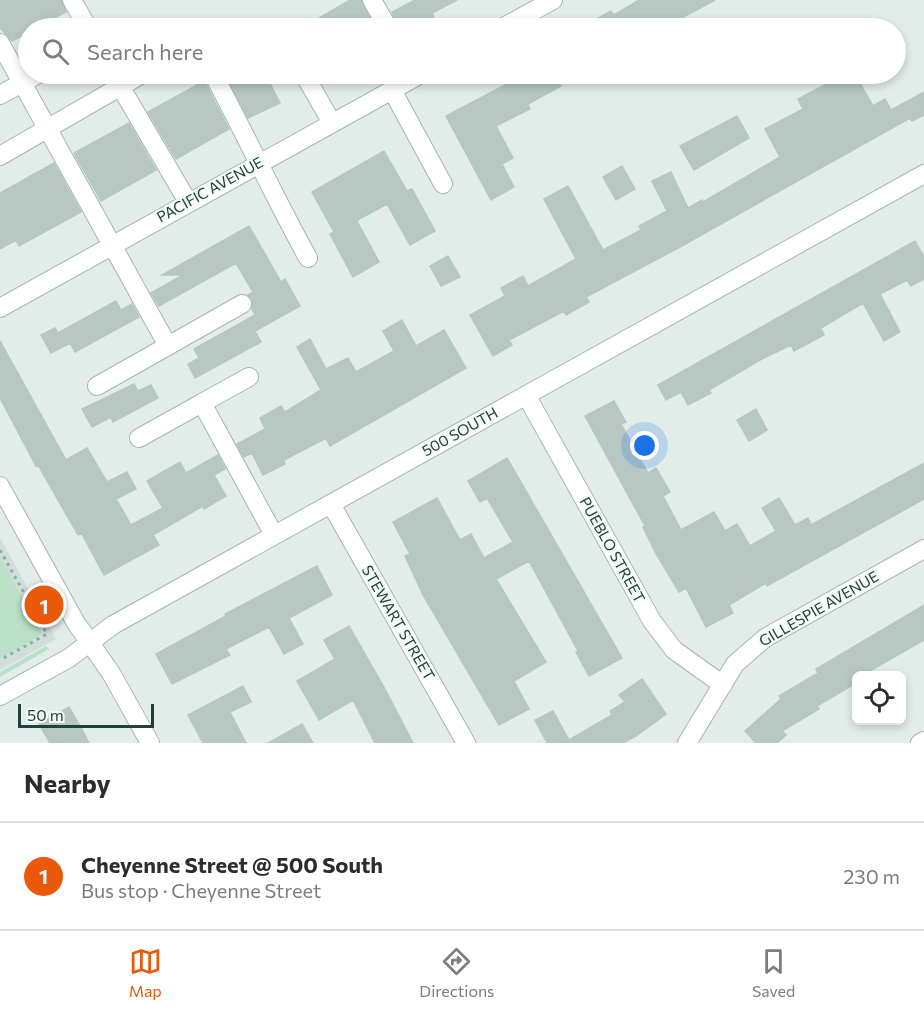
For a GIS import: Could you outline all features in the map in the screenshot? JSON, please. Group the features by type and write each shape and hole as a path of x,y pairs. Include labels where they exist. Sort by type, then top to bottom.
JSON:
{"street":[{"path":"72,0 82,18"},
{"path":"372,0 382,18"},
{"path":"520,18 553,0"},
{"path":"0,43 18,77"},
{"path":"0,94 19,84"},
{"path":"22,84 168,346"},
{"path":"0,156 47,129 111,84"},
{"path":"119,84 188,202"},
{"path":"218,84 260,163 268,186 308,258"},
{"path":"310,84 332,123"},
{"name":"PACIFIC AVENUE","path":"0,308 402,84"},
{"path":"392,90 443,184"},
{"name":"500 SOUTH","path":"0,696 89,644 113,625 924,174"},
{"path":"97,386 242,304"},
{"path":"139,438 249,377"},
{"name":"PUEBLO STREET","path":"526,395 652,621 674,650 723,685"},
{"path":"202,403 274,535"},
{"path":"0,486 89,644 111,673 150,743"},
{"name":"STEWART STREET","path":"331,504 466,743"},
{"name":"GILLESPIE AVENUE","path":"687,743 711,709 735,664 765,638 924,549"},
{"path":"920,743 924,741"}],"path":[{"path":"0,550 47,634 0,660"}],"shaded area":[{"path":"0,538 56,639 0,670"}],"green space":[{"path":"0,557 42,634 0,658"},
{"path":"46,646 49,649 0,677 0,672"}],"building":[{"path":"0,0 61,0 66,12 55,18 18,18 18,38 12,41 0,28"},
{"path":"350,0 361,0 370,18 319,18"},
{"path":"415,0 457,0 432,13 434,18 395,18 392,12"},
{"path":"639,0 715,0 682,18 599,18 611,11 614,15"},
{"path":"199,84 206,84 229,129 176,159 148,112"},
{"path":"230,84 270,84 280,103 248,118"},
{"path":"507,84 560,84 561,86 528,104 530,109 496,126 513,158 502,164 514,187 491,200 446,116"},
{"path":"826,84 861,84 873,106 885,99 891,110 924,92 924,115 912,121 910,118 586,297 589,302 566,315 564,311 509,340 512,345 493,356 470,315 505,296 501,288 523,276 528,286 576,259 544,199 568,186 603,250 641,230 639,226 667,211 652,181 671,172 688,208 702,200 703,202 780,157 765,129 803,109 798,99"},
{"path":"737,116 749,138 694,170 680,146"},
{"path":"129,123 156,170 101,201 74,153"},
{"path":"384,151 407,191 412,189 435,231 410,245 387,204 361,218 357,221 379,262 353,277 330,234 334,232 312,192"},
{"path":"54,163 81,212 19,246 16,240 0,249 0,193"},
{"path":"622,166 635,189 616,200 603,177"},
{"path":"249,226 281,282 285,279 300,306 255,331 261,342 195,378 188,364 199,358 194,349 255,315 252,309 252,299 248,295 253,292 236,263 159,306 151,293 183,275 162,275"},
{"path":"915,241 924,257 924,279 911,286 907,280 880,294 900,332 884,341 863,303 821,328 824,335 794,351 791,345 760,360 709,390 711,393 688,405 681,392 666,400 658,385"},
{"path":"448,256 460,277 441,286 430,266"},
{"path":"116,301 121,310 132,304 139,317 75,352 70,343 51,353 41,335 55,328 58,333"},
{"path":"402,320 416,346 444,330 466,368 330,446 326,438 284,460 285,464 263,475 252,453 244,457 237,444 265,429 260,418 281,406 285,412 321,390 297,347 310,339 326,369 348,358 356,372 394,351 383,331"},
{"path":"0,341 66,460 87,448 107,482 127,472 136,489 116,499 131,525 163,508 147,481 180,462 186,473 218,455 225,469 214,475 226,496 204,509 203,506 153,535 159,545 104,575 82,534 78,535 38,465 36,466 0,398"},
{"path":"134,384 138,391 151,385 158,398 113,422 111,417 92,427 82,409"},
{"path":"614,401 626,422 621,424 648,473 656,468 670,492 663,496 681,530 714,512 725,531 737,524 750,546 776,531 762,508 779,498 795,525 808,518 811,525 924,463 924,499 767,586 766,583 729,605 733,613 706,627 686,588 679,592 655,552 643,527 645,526 585,416"},
{"path":"756,409 767,430 749,441 737,420"},
{"path":"507,458 622,658 589,676 576,652 578,651 529,561 496,579 546,662 514,681 529,709 499,725 423,595 405,556 410,554 393,522 437,498 460,540 471,534 484,558 513,542 487,498 480,502 468,481"},
{"path":"317,566 332,595 289,618 303,644 284,654 269,627 226,649 230,655 172,684 156,654 226,616 225,614"},
{"path":"924,605 924,640 870,671 852,671 852,685 817,706 819,709 782,731 786,735 777,743 756,743 745,731 781,699 779,696 818,673 816,669"},
{"path":"349,626 413,743 375,743 353,700 319,720 297,681 335,659 324,640"},
{"path":"642,679 666,714 623,743 547,743 535,720 553,711 569,740 612,715 610,711 625,702 619,695"},
{"path":"243,686 251,702 230,712 246,743 203,743 188,715"},
{"path":"69,707 89,743 50,743 39,724"},
{"path":"302,724 313,743 268,743"}],"place":[{"name":"Cheyenne Street @ 500 South","path":"44,605"}]}
